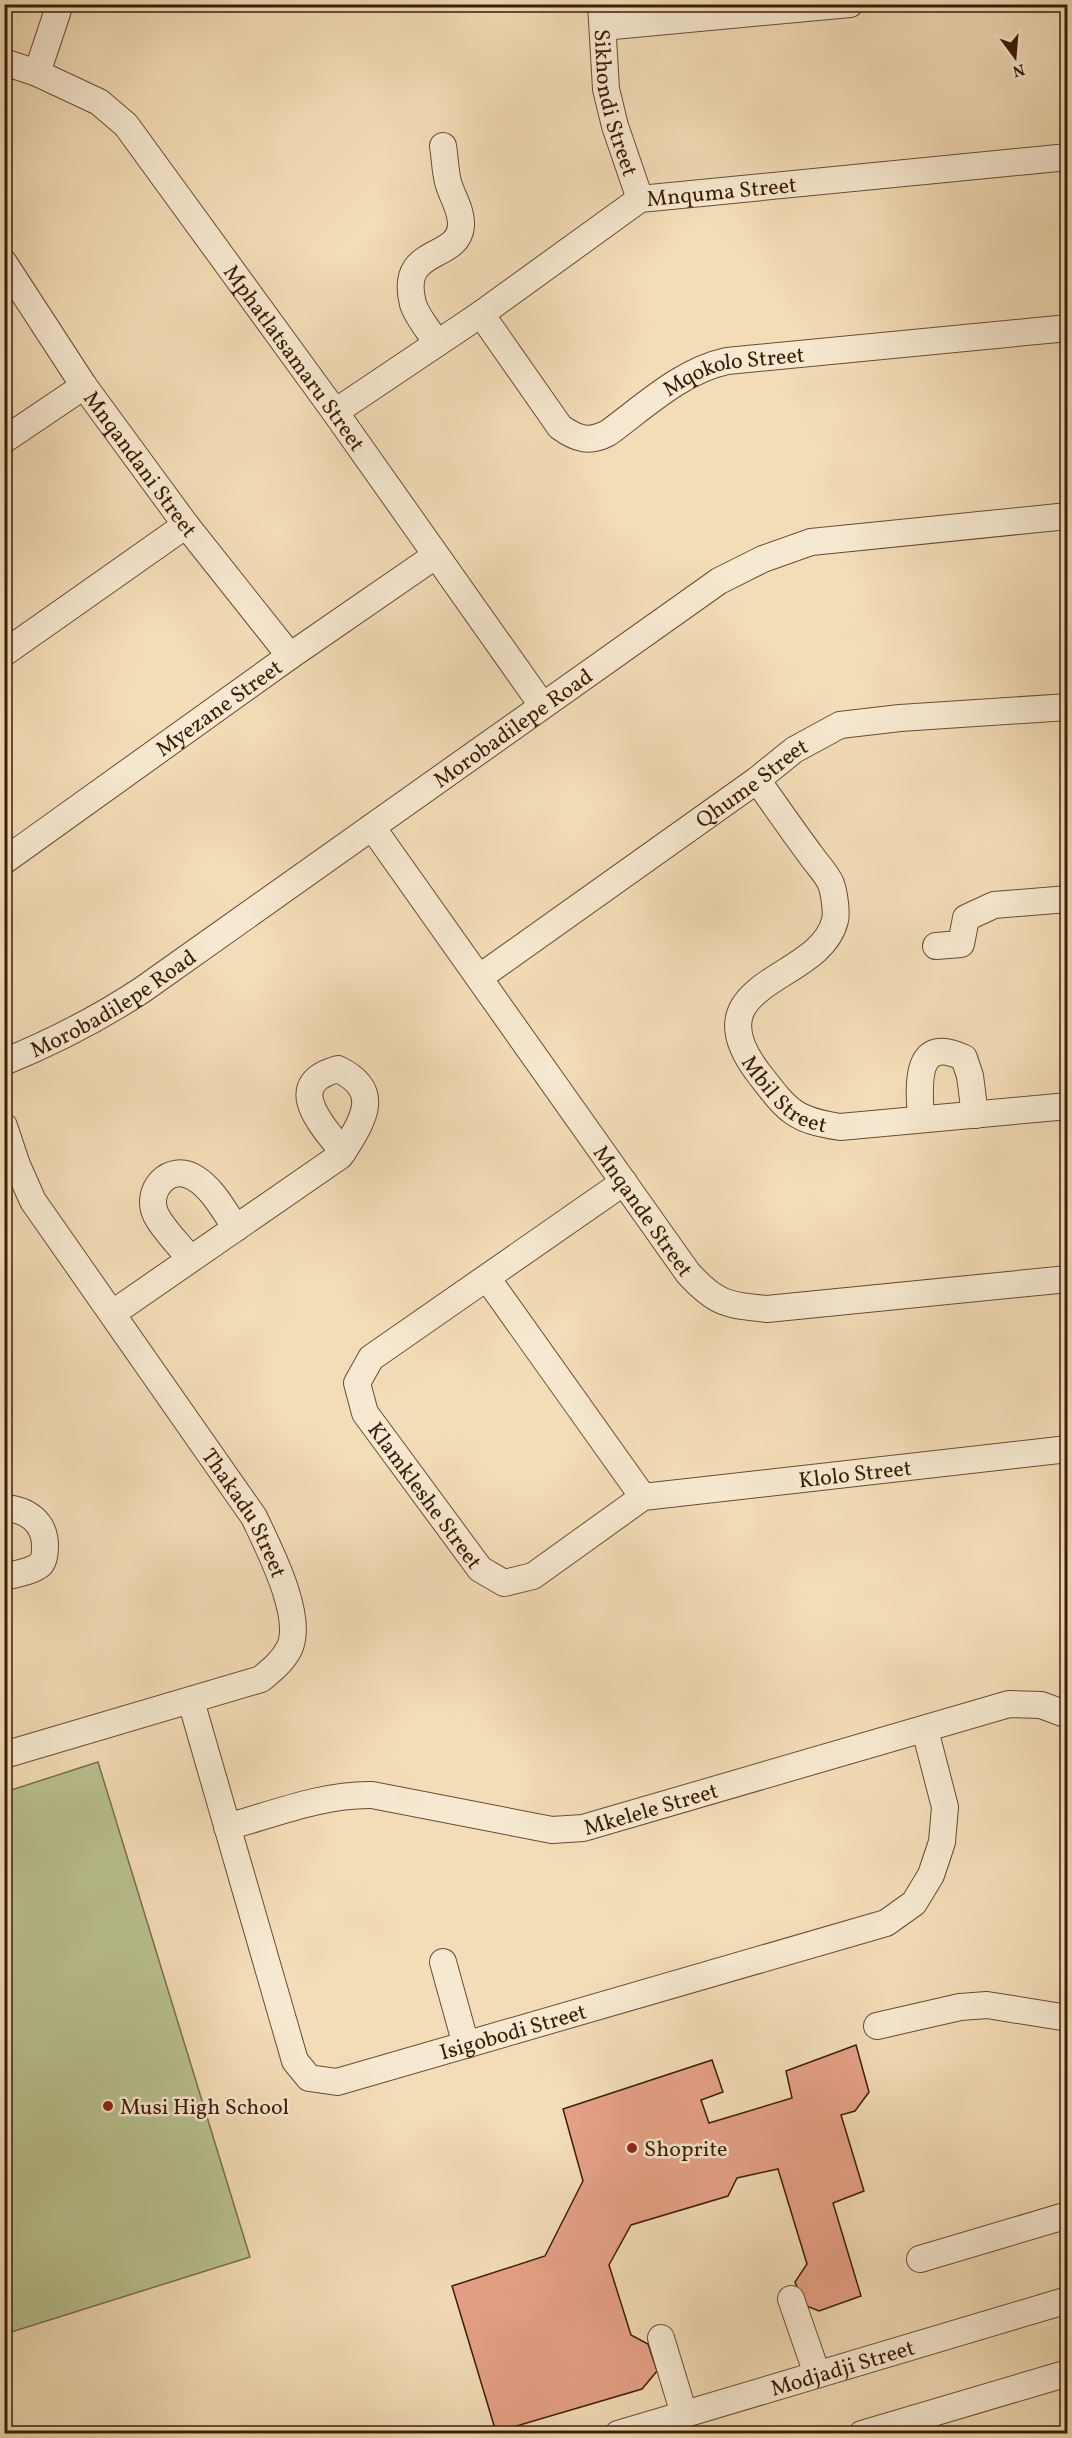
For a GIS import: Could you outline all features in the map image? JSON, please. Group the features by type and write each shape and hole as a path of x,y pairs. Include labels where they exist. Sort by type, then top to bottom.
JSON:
{"street":[{"path":"37,73 60,4"},
{"path":"602,16 850,4"},
{"name":"Sikhondi Street","path":"602,16 606,89 615,126 639,199"},
{"name":"Mphatlatsamaru Street","path":"4,62 37,73 99,102 126,125 335,412 542,705"},
{"path":"437,344 414,306 411,275 417,265 457,237 461,227 459,211 448,183 443,146"},
{"name":"Mnquma Street","path":"335,412 481,314 639,199 1068,157"},
{"name":"Mnqandani Street","path":"4,263 84,386 186,525 290,656"},
{"name":"Mqokolo Street","path":"481,314 560,427 572,436 585,440 597,439 608,433 682,379 705,366 716,363 1068,328"},
{"path":"4,440 84,386"},
{"name":"Morobadilepe Road","path":"4,1062 53,1042 103,1016 719,581 763,559 811,542 1068,516"},
{"path":"4,652 186,525"},
{"name":"Myezane Street","path":"4,861 290,656 435,556"},
{"path":"1067,707 1068,714"},
{"name":"Qhume Street","path":"480,977 757,780 794,750 840,725 900,718 1067,707"},
{"name":"Mbil Street","path":"757,780 831,884 836,919 825,943 758,990 741,1011 738,1039 748,1060 786,1108 809,1122 840,1127 1068,1106"},
{"name":"Mnqande Street","path":"372,827 694,1280 707,1294 732,1306 767,1309 1068,1279"},
{"path":"936,946 961,944 964,940 966,918 988,906 1068,899"},
{"path":"921,1119 918,1078 923,1064 934,1053 950,1052 964,1058 975,1115"},
{"name":"Thakadu Street","path":"4,1126 16,1165 33,1201 254,1517 268,1548 294,1625 290,1647 278,1666 261,1679 4,1755"},
{"path":"113,1313 343,1152"},
{"path":"190,1259 156,1215 152,1200 155,1188 163,1178 178,1174 193,1176 207,1187 236,1228"},
{"name":"Klamkleshe Street","path":"624,1182 372,1358 357,1383 365,1413 480,1569 504,1583 533,1576 643,1497"},
{"path":"487,1278 643,1497"},
{"name":"Klolo Street","path":"643,1497 1068,1449"},
{"path":"4,1508 24,1512 36,1519 43,1529 45,1552 41,1564 25,1572 4,1577"},
{"name":"Isigobodi Street","path":"191,1701 295,2061 309,2078 337,2082 886,1923 914,1904 931,1875 942,1842 945,1807 925,1730"},
{"name":"Mkelele Street","path":"227,1827 332,1798 372,1795 552,1830 583,1828 1009,1704 1041,1705 1068,1714"},
{"path":"443,1962 466,2045"},
{"path":"877,2026 960,2007 987,2005 1068,2018"},
{"path":"920,2259 1068,2215"},
{"path":"791,2299 817,2374"},
{"name":"Modjadji Street","path":"618,2433 1068,2300"},
{"path":"661,2338 684,2414"},
{"path":"862,2433 1068,2373"}],"green space":[{"name":"Musi High School","path":"98,1762 250,2257 5,2334 5,1792"}],"building":[{"path":"856,2045 869,2092 855,2111 841,2115 864,2191 833,2203 861,2296 819,2311 804,2305 795,2282 807,2264 778,2169 737,2178 728,2196 631,2225 609,2265 631,2335 648,2344 657,2371 642,2389 496,2432 452,2286 545,2256 583,2181 563,2109 712,2060 723,2092 701,2100 709,2123 792,2098 786,2071"}],"place":[{"name":"Musi High School","path":"108,2106"},
{"name":"Shoprite","path":"632,2148"}]}
